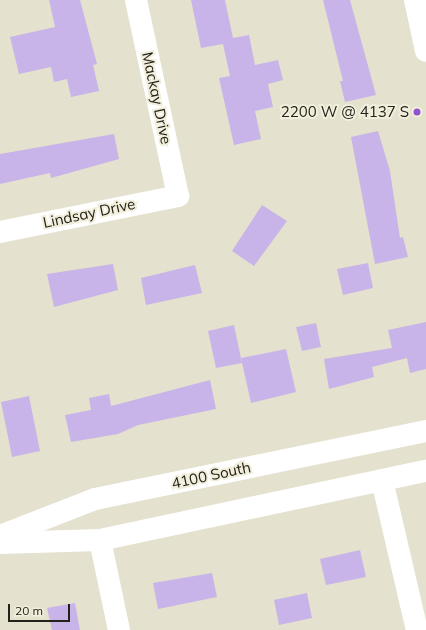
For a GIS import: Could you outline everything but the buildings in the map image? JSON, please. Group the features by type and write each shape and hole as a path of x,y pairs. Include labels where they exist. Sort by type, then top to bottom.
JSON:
{"main road":[{"name":"Mackay Drive","path":"136,0 178,196"},
{"path":"419,7 426,51"},
{"name":"Lindsay Drive","path":"0,232 178,196"},
{"name":"4100 South","path":"0,536 95,499 426,431"},
{"path":"0,544 100,540 426,471"},
{"path":"382,480 417,630"},
{"path":"100,540 119,630"}],"place":[{"name":"2200 W @ 4137 S","path":"417,112"}]}
